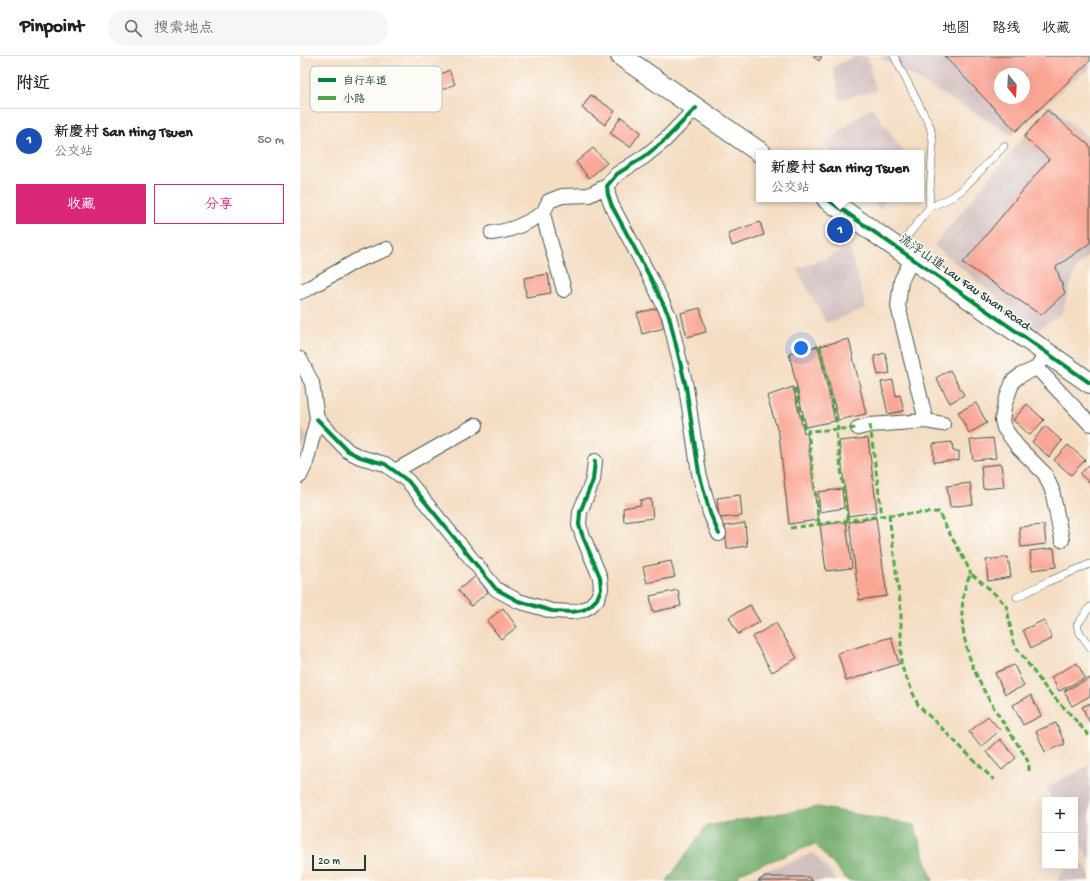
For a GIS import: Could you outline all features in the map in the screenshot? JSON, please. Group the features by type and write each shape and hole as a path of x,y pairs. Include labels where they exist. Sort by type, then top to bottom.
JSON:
{"street":[{"path":"621,56 756,150"},
{"path":"492,233 511,230 528,223 543,213 549,201 562,196 589,195 607,186 618,174 644,157 665,140 696,108"},
{"path":"607,186 608,195 612,206 669,316 686,387 699,473 710,513 719,534"},
{"name":"流浮山道 Lau Fau Shan Road","path":"830,202 905,254 1042,361 1090,383"},
{"path":"543,213 564,290"},
{"path":"300,292 356,261 387,249"},
{"path":"905,254 898,306 926,421"},
{"path":"300,359 312,383 317,418 306,463 300,476"},
{"path":"1062,540 1052,490 1045,474 1018,447 1004,428 1002,420 1005,403 1013,381 1042,361 1090,424"},
{"path":"317,418 348,451 360,457 385,464 408,481 496,589 518,601 552,611 572,612 583,610 597,599 601,589 600,577 582,537 580,525 580,512 593,480 595,461"},
{"path":"858,428 870,425 926,421 943,424"},
{"path":"395,471 476,425"}],"lane":[{"path":"894,56 930,126 933,142 929,208 905,254"},
{"path":"929,208 950,198 962,190 1004,146"},
{"path":"1017,597 1047,582 1090,564"},
{"path":"1090,607 1077,625 1090,647"}],"shaded area":[{"path":"856,56 867,56 876,91 839,99 833,67"},
{"path":"878,56 1090,56 1090,68 1072,81 1012,135"},
{"path":"1050,105 1090,139 1090,255 1076,268 1061,315 1036,330 934,245"},
{"path":"871,107 903,150 829,150 824,144"},
{"path":"873,202 884,202 880,210"},
{"path":"850,248 866,308 826,323 797,269"},
{"path":"300,427 308,437 300,452"},
{"path":"1090,765 1090,860 1078,841 1078,797 1051,797 1045,788"},
{"path":"814,853 837,881 747,881 749,877"},
{"path":"1078,857 1090,876 1090,881 1056,881 1064,869 1078,869"}],"green space":[{"path":"818,807 914,825 933,881 848,881 815,844 740,873 736,881 667,881 706,826"}],"building":[{"path":"813,56 822,56 819,61"},
{"path":"944,56 1090,56 1090,61 1016,131"},
{"path":"449,70 455,84 442,90 442,74"},
{"path":"591,95 615,111 605,125 582,108"},
{"path":"1047,110 1090,146 1090,243 1056,267 1065,293 1041,315 963,263 1049,159 1024,137"},
{"path":"621,117 641,132 630,147 610,133"},
{"path":"593,148 607,163 589,178 576,162"},
{"path":"760,222 764,235 732,246 728,233"},
{"path":"548,274 551,293 526,297 524,278"},
{"path":"659,308 664,328 642,334 637,313"},
{"path":"700,308 706,332 687,337 681,313"},
{"path":"849,339 866,414 838,420 820,346"},
{"path":"818,346 835,421 806,427 789,353"},
{"path":"885,353 890,373 878,375 874,356"},
{"path":"950,370 964,395 950,403 936,378"},
{"path":"893,380 896,396 900,395 904,411 888,414 881,382"},
{"path":"793,387 804,433 807,433 818,520 789,524 779,435 767,396"},
{"path":"976,403 987,423 969,433 958,412"},
{"path":"1027,404 1044,420 1030,435 1013,420"},
{"path":"1045,426 1062,441 1049,457 1032,442"},
{"path":"868,438 877,512 848,516 839,441"},
{"path":"993,438 996,458 973,460 970,440"},
{"path":"952,442 953,451 959,451 959,460 934,462 933,444"},
{"path":"1068,445 1085,460 1071,475 1054,460"},
{"path":"1001,464 1004,487 983,489 981,466"},
{"path":"1090,464 1090,483 1080,474"},
{"path":"970,483 973,504 950,507 947,486"},
{"path":"842,489 844,508 820,512 818,492"},
{"path":"740,495 742,516 719,518 717,498"},
{"path":"651,499 653,518 624,522 623,508 641,505 640,500"},
{"path":"876,518 887,596 859,600 849,522"},
{"path":"846,522 852,568 826,571 820,525"},
{"path":"745,523 747,546 727,549 725,526"},
{"path":"1044,525 1046,544 1021,547 1019,527"},
{"path":"1054,548 1056,567 1032,570 1030,551"},
{"path":"1008,557 1011,577 988,581 986,560"},
{"path":"671,561 675,577 647,583 643,567"},
{"path":"476,576 488,592 471,606 458,590"},
{"path":"678,590 681,606 653,612 650,596"},
{"path":"750,605 760,622 738,634 729,617"},
{"path":"503,608 517,627 501,639 487,621"},
{"path":"1044,620 1052,639 1031,648 1023,630"},
{"path":"776,623 797,658 772,672 752,637"},
{"path":"891,637 899,664 846,681 838,653"},
{"path":"1077,663 1085,678 1059,691 1051,677"},
{"path":"1014,665 1024,686 1005,694 995,673"},
{"path":"1090,678 1090,696 1072,706 1064,691"},
{"path":"1031,695 1041,716 1023,725 1013,705"},
{"path":"1090,703 1090,723 1082,707"},
{"path":"988,716 1000,730 981,747 969,732"},
{"path":"1056,723 1065,744 1045,752 1036,731"},
{"path":"1000,739 1016,758 1002,770 986,752"},
{"path":"764,877 808,877 813,881 758,881"}],"marked path":[{"path":"820,346 838,429 836,432 848,520"},
{"path":"795,388 805,429 808,431"},
{"path":"870,425 882,516"},
{"path":"819,524 808,431 858,428"},
{"path":"790,528 889,515 939,512 971,574"},
{"path":"889,515 901,610 901,665 918,705 994,780"},
{"path":"1029,771 1029,764 1026,757 983,688 974,670 968,651 963,631 962,610 965,587 971,574 991,590 1005,605 1007,608 1013,641 1016,647 1047,690 1090,737"}],"cycle path":[{"path":"696,108 665,140 644,157 617,174 607,186 608,195 612,206 669,316 686,387 699,473 710,513 719,534"},
{"path":"831,202 1090,383"},
{"path":"317,419 348,451 360,457 385,464 408,481 496,589 518,601 552,611 572,612 583,610 597,599 601,589 600,577 579,525 580,512 593,480 595,461"}],"place":[{"name":"新慶村 San Hing Tsuen","path":"840,230"}]}
